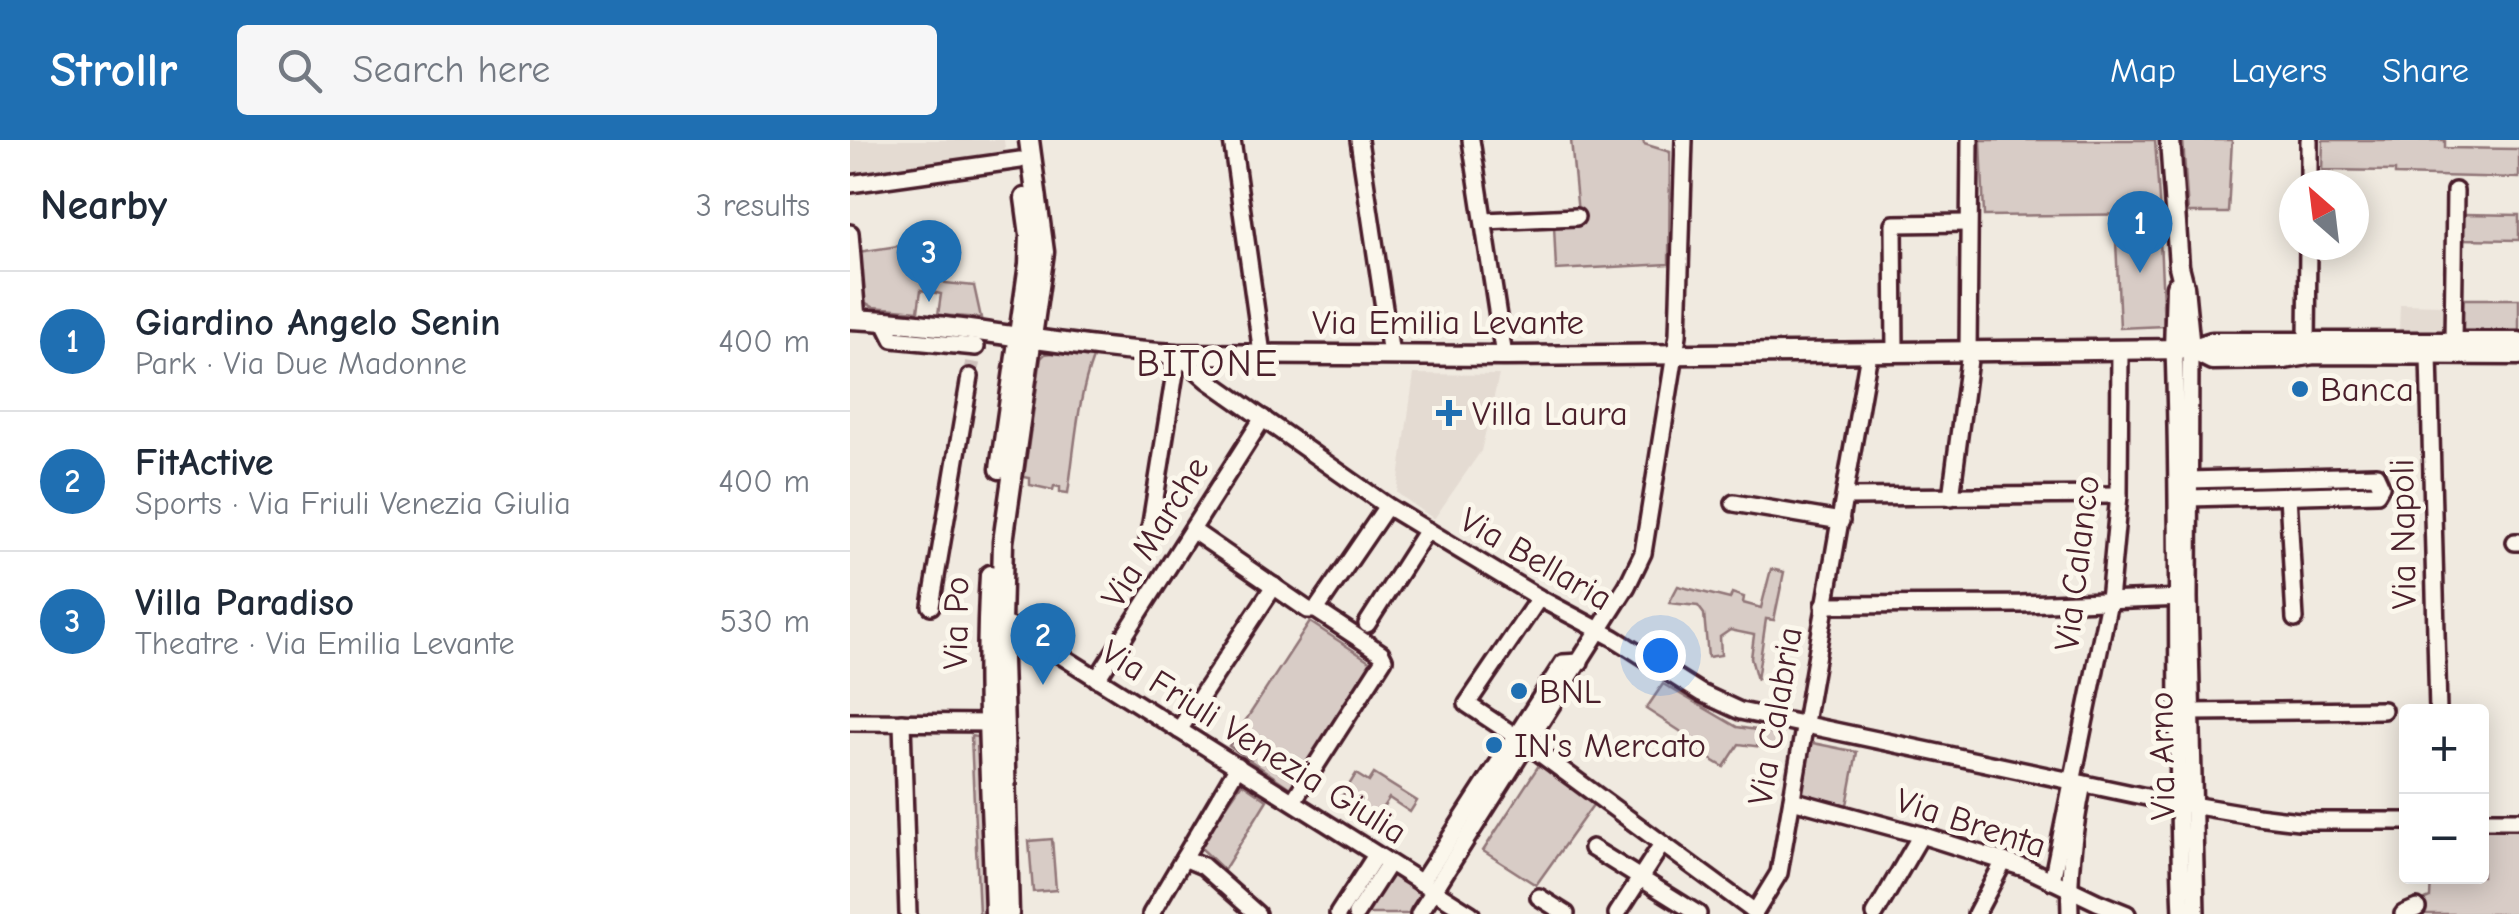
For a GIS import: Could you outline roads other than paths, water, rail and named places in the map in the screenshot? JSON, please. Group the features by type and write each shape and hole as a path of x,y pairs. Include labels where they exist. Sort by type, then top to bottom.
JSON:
{"main road":[{"path":"1017,140 1030,250 1025,336"},
{"path":"1025,336 1044,252 1029,140"},
{"path":"2170,140 2178,266 2174,306 2182,349"},
{"name":"Via Emilia Levante","path":"853,319 884,321 976,342 1025,336 1178,354 1504,356 2182,349"},
{"name":"Via Po","path":"995,914 996,498 1025,336"},
{"path":"2182,349 2212,342 2429,355 2519,355"},
{"path":"2182,349 2212,360 2284,359 2303,346 2519,342"},
{"name":"Via Po","path":"995,723 1009,914"}],"street":[{"path":"1232,140 1262,354"},
{"path":"1358,140 1391,355"},
{"path":"1471,140 1504,356"},
{"path":"1420,914 1428,887 1522,740 1563,663 1580,662 1643,553 1678,335 1684,140"},
{"path":"1951,497 1969,352 1970,140"},
{"path":"2309,140 2309,170"},
{"path":"850,184 1020,160"},
{"path":"2452,342 2456,191"},
{"path":"1484,221 1576,217"},
{"path":"1895,352 1894,224 1968,223"},
{"path":"850,233 853,319"},
{"path":"2303,346 2307,260"},
{"name":"Via Calanco","path":"2077,783 2109,600 2120,495 2120,349"},
{"name":"Via Arno","path":"2182,349 2189,480 2183,598 2191,712 2184,803 2196,914"},
{"name":"Via Arno","path":"2182,349 2178,462 2183,598 2182,914"},
{"name":"Via Calabria","path":"1754,913 1779,873 1869,353"},
{"path":"1148,542 1178,354"},
{"name":"Via Bellaria","path":"1178,354 1208,380 1387,506 1538,598 1740,712 2077,783 2277,819 2399,820"},
{"name":"Via Napoli","path":"2429,355 2438,704"},
{"path":"931,606 970,377"},
{"name":"Via Marche","path":"1097,679 1263,418"},
{"path":"2189,480 2376,475 2381,486 2377,493 2189,498"},
{"path":"1846,497 2120,495"},
{"path":"2288,496 2295,619"},
{"path":"1734,504 1841,521"},
{"path":"1316,610 1387,506"},
{"path":"1192,530 1308,610 1316,610 1381,652 1384,659 1293,801"},
{"path":"1367,624 1426,530"},
{"path":"1179,730 1274,586"},
{"path":"1538,598 1467,704 1522,740 1754,913"},
{"path":"1824,604 2021,604 2183,598"},
{"name":"Via Friuli Venezia Giulia","path":"994,623 1022,632 1471,914"},
{"path":"2191,712 2383,710"},
{"path":"850,722 995,723"},
{"path":"902,722 908,914"},
{"path":"1151,914 1238,766"},
{"path":"2052,881 2077,783"},
{"path":"2070,914 2068,888 2077,783"},
{"name":"Via Brenta","path":"1792,800 2004,861 2128,914"},
{"path":"2489,820 2519,820"},
{"path":"1875,914 1921,835"},
{"path":"1617,914 1662,844"},
{"path":"1592,848 1698,914"},
{"path":"1184,858 1203,866 1257,914"},
{"path":"1338,914 1382,859"},
{"path":"1356,914 1382,859"},
{"path":"1976,914 2004,861"},
{"path":"1539,897 1566,914"}],"tunnel":[{"path":"970,377 975,349"}],"place":[{"name":"Giardino Angelo Senin","path":"2140,273"},
{"name":"Villa Paradiso","path":"929,302"},
{"name":"Banca","path":"2300,389"},
{"name":"Villa Laura","path":"1449,413"},
{"name":"FitActive","path":"1043,685"},
{"name":"BNL","path":"1519,691"},
{"name":"IN's Mercato","path":"1494,745"}],"district":[{"name":"BITONE","path":"1208,364"}]}
